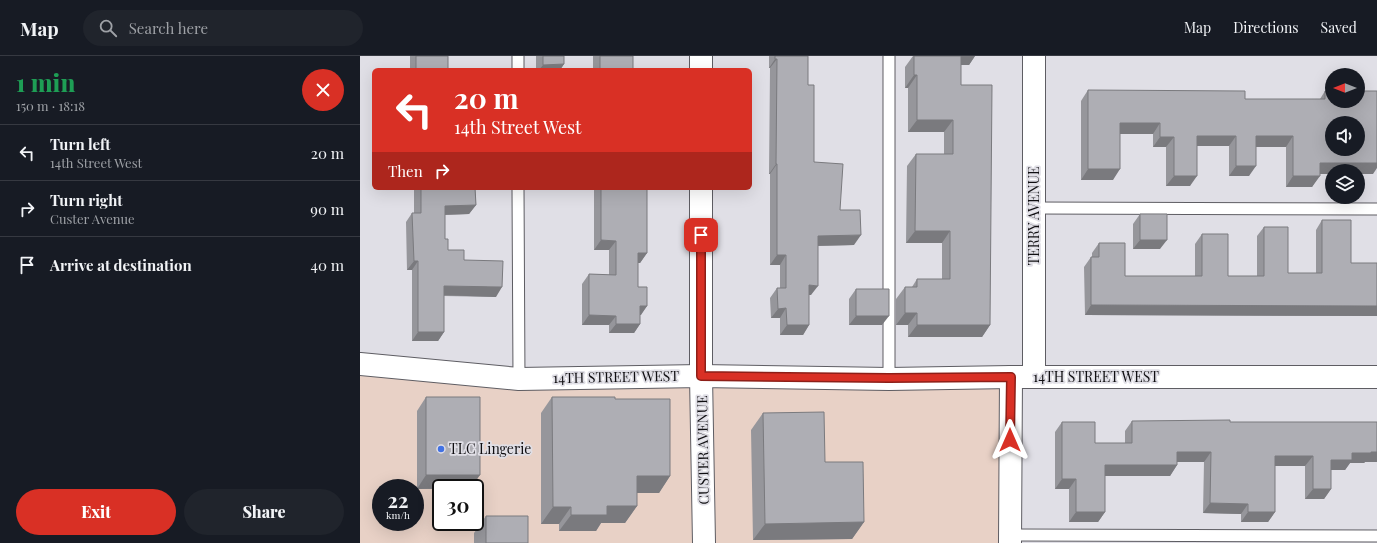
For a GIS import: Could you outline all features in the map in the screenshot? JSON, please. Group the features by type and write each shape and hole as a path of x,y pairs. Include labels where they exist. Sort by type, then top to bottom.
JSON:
{"street":[{"path":"701,56 701,68"},
{"name":"TERRY AVENUE","path":"1034,56 1034,377"},
{"name":"CUSTER AVENUE","path":"701,190 701,376 704,543"},
{"name":"14TH STREET WEST","path":"360,364 520,379 701,376 889,378 1377,377"},
{"path":"1010,539 1011,377"}],"lane":[{"path":"518,56 518,68"},
{"path":"889,56 889,378"},
{"path":"518,190 520,379"},
{"path":"1034,208 1377,209"},
{"path":"1010,539 1377,536"}],"shaded area":[{"path":"360,364 520,379 1011,377 1010,543 360,543"}],"building":[{"path":"416,56 448,56 448,68 416,68"},
{"path":"543,56 564,56 564,64 543,65"},
{"path":"600,56 633,56 633,68 600,68"},
{"path":"775,56 808,56 808,85 814,85 814,162 843,164 840,210 860,210 861,235 818,236 818,286 809,285 809,325 787,325 786,308 778,309 777,288 786,288 786,255 777,255 777,59 775,59"},
{"path":"914,56 961,56 961,85 992,85 990,325 917,325 917,313 905,313 905,287 917,287 917,279 950,279 950,231 915,231 916,154 953,154 953,120 917,120 917,75 914,75"},
{"path":"1088,90 1245,91 1245,99 1325,99 1325,108 1365,108 1365,91 1377,91 1377,163 1320,163 1320,176 1293,176 1293,136 1256,136 1256,166 1236,166 1236,136 1197,136 1197,176 1174,176 1174,137 1160,137 1160,123 1120,123 1120,169 1088,169"},
{"path":"421,190 475,190 476,205 445,206 445,239 448,239 448,250 464,250 464,260 503,261 502,287 444,286 444,332 418,332 418,261 414,261 412,213 421,213"},
{"path":"601,190 647,190 647,253 638,253 638,287 647,287 647,306 640,306 640,324 616,324 616,316 589,315 589,274 616,275 616,241 601,240"},
{"path":"1140,214 1167,214 1167,240 1140,240"},
{"path":"1322,220 1351,220 1351,263 1377,263 1377,306 1091,305 1091,257 1099,257 1099,243 1125,243 1125,276 1202,276 1202,234 1228,234 1228,276 1264,276 1264,227 1288,227 1288,273 1322,273"},
{"path":"856,289 889,289 889,316 856,316"},
{"path":"426,397 480,397 480,475 426,475"},
{"path":"552,397 670,399 670,476 637,476 637,506 607,506 607,515 571,515 571,507 553,507"},
{"path":"824,412 825,462 863,462 864,522 765,524 763,413"},
{"path":"1230,420 1230,422 1377,422 1377,452 1352,453 1352,460 1331,460 1331,489 1313,489 1313,456 1275,456 1275,512 1248,512 1248,504 1210,503 1211,452 1177,452 1177,465 1105,465 1105,512 1076,512 1076,479 1062,479 1062,422 1095,422 1095,443 1132,443 1132,421"},
{"path":"486,516 528,516 528,543 486,543"}],"place":[{"name":"TLC Lingerie","path":"441,449"}],"route":[{"path":"701,235 701,376 878,378 1011,377 1010,440"}]}
